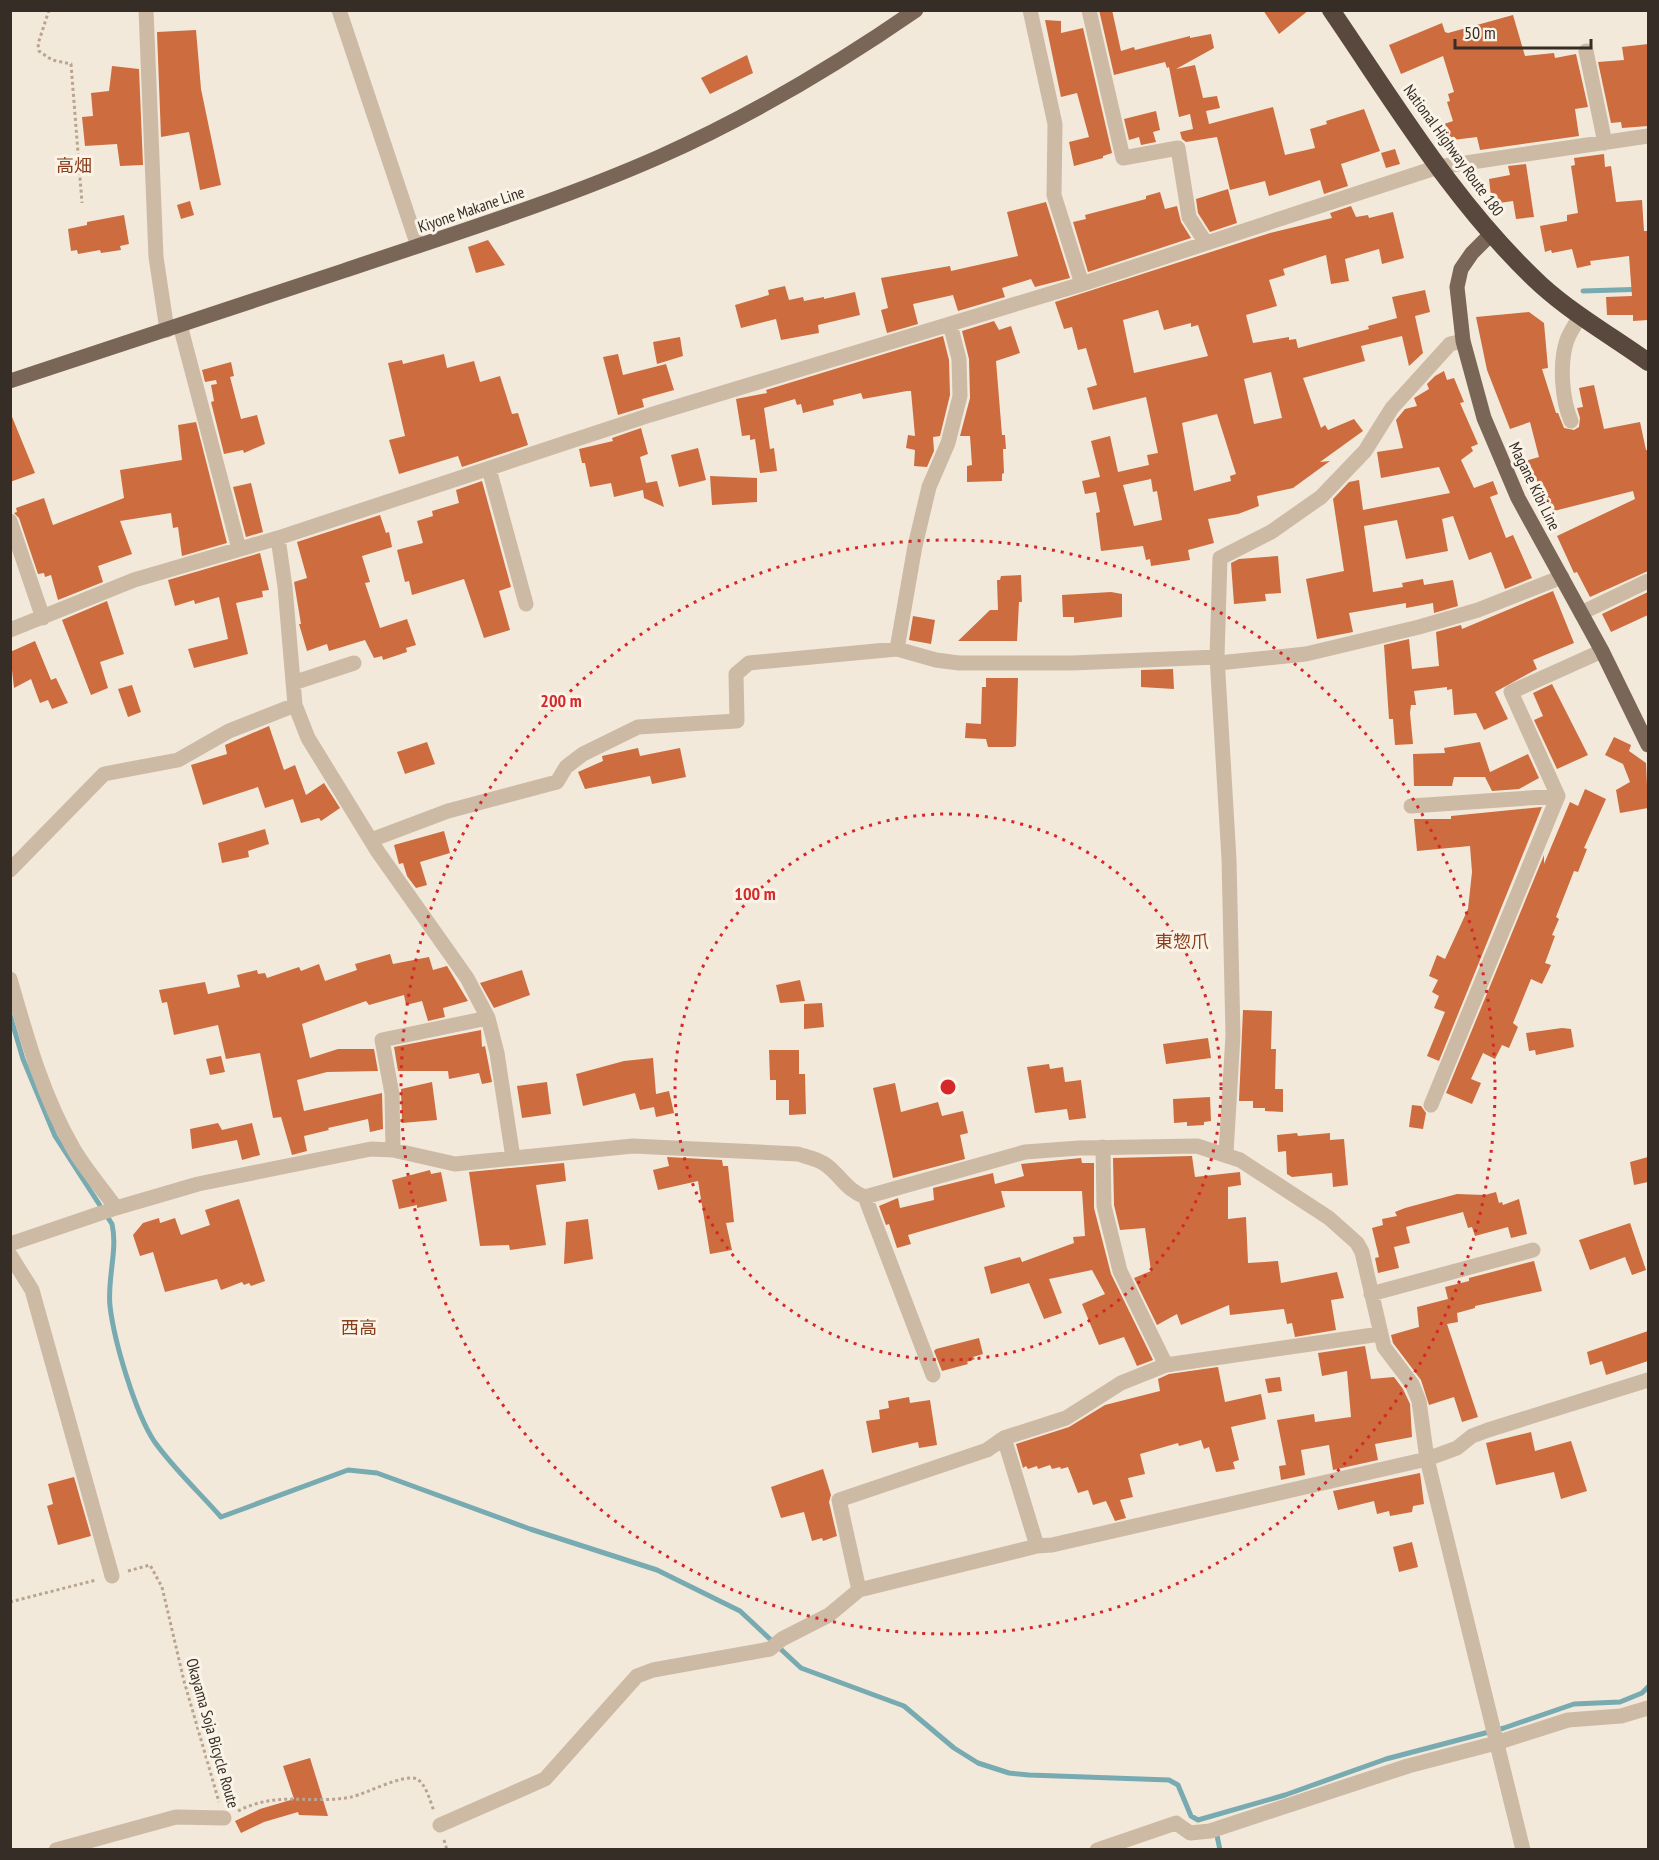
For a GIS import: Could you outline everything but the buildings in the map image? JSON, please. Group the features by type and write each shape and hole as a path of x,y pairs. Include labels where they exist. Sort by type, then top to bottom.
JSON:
{"highway":[{"name":"National Highway Route 180","path":"1331,10 1438,167 1491,234 1542,286 1648,362"}],"main road":[{"name":"Kiyone Makane Line","path":"10,381 418,246 575,191 660,156 810,78 916,10"},
{"name":"Magane Kibi Line","path":"1491,234 1472,253 1461,269 1457,287 1462,341 1484,418 1518,498 1602,651 1648,745"}],"street":[{"path":"146,10 156,257 173,327 238,549"},
{"path":"339,10 418,246"},
{"path":"1030,10 1055,124 1054,195 1082,284"},
{"path":"1089,10 1124,158 1178,148 1189,217 1206,243"},
{"path":"1586,51 1605,143"},
{"path":"10,630 124,584 278,538 650,416 1082,284 1438,167 1648,135"},
{"path":"1571,422 1566,411 1564,370 1567,341 1581,315"},
{"path":"897,649 915,546 929,487 948,443 960,396 959,359 950,324"},
{"path":"1226,1154 1233,1035 1229,859 1218,660 1221,558 1271,532 1321,497 1365,451 1392,408 1450,344 1462,341"},
{"path":"489,469 526,604"},
{"path":"10,521 43,618"},
{"path":"278,538 285,586 295,705 308,738 371,840 467,978 488,1018 497,1053 513,1158"},
{"path":"371,840 448,811 557,782 566,767 583,754 638,727 737,721 736,674 749,663 897,649 936,660 959,663 1218,660 1306,654 1419,627 1478,610 1562,576"},
{"path":"1581,613 1648,581"},
{"path":"1431,1105 1558,796 1511,692 1602,651"},
{"path":"293,683 354,663"},
{"path":"10,870 104,774 178,760 229,731 295,705"},
{"path":"1412,806 1558,796"},
{"path":"10,979 37,1073 54,1112 74,1150 116,1208"},
{"path":"393,1150 392,1094 382,1040 488,1018"},
{"path":"10,1244 116,1208 198,1184 371,1149 393,1150 455,1164 633,1146 798,1154 818,1160 832,1170 853,1192 865,1197 1025,1152 1103,1147 1197,1146 1226,1154 1276,1183 1349,1234 1362,1252 1384,1347 1412,1384 1419,1401 1427,1459 1523,1850"},
{"path":"1103,1147 1104,1206 1120,1271 1166,1365"},
{"path":"865,1197 933,1375"},
{"path":"1371,1294 1533,1250"},
{"path":"10,1255 32,1290 111,1576"},
{"path":"859,1590 839,1500 987,1449 1004,1438 1066,1418 1122,1383 1166,1365 1380,1334"},
{"path":"440,1825 544,1779 637,1676 653,1670 770,1648 782,1639 829,1615 859,1590 1037,1546 1052,1545 1237,1505 1427,1459 1457,1448 1472,1436 1488,1430 1648,1380"},
{"path":"1004,1438 1037,1546"},
{"path":"1097,1850 1176,1823 1190,1833 1232,1825 1408,1767 1568,1720 1621,1716 1648,1708"},
{"path":"56,1850 176,1816 224,1818"}],"path":[{"path":"49,10 38,44 39,51 52,60 71,64 82,203"},
{"name":"Okayama Soja Bicycle Route","path":"10,1602 150,1565 162,1587 184,1681 224,1818 246,1807 269,1800 352,1797 406,1777 417,1779 423,1786 440,1825 447,1850"}],"waterway":[{"path":"1583,291 1648,289"},
{"path":"10,1015 23,1059 55,1136 112,1224 114,1244 109,1296 112,1321 140,1413 161,1451 221,1517 348,1470 377,1473 530,1529 657,1570 740,1611 801,1668 904,1706 954,1748 978,1763 1009,1773 1029,1775 1169,1780 1178,1785 1191,1816 1198,1820 1285,1795 1386,1759 1504,1728 1574,1704 1620,1702 1642,1693 1648,1687"},
{"path":"1216,1831 1220,1850"}],"district":[{"name":"高畑","path":"74,165"},
{"name":"東惣爪","path":"1182,941"},
{"name":"西高","path":"359,1327"}]}
